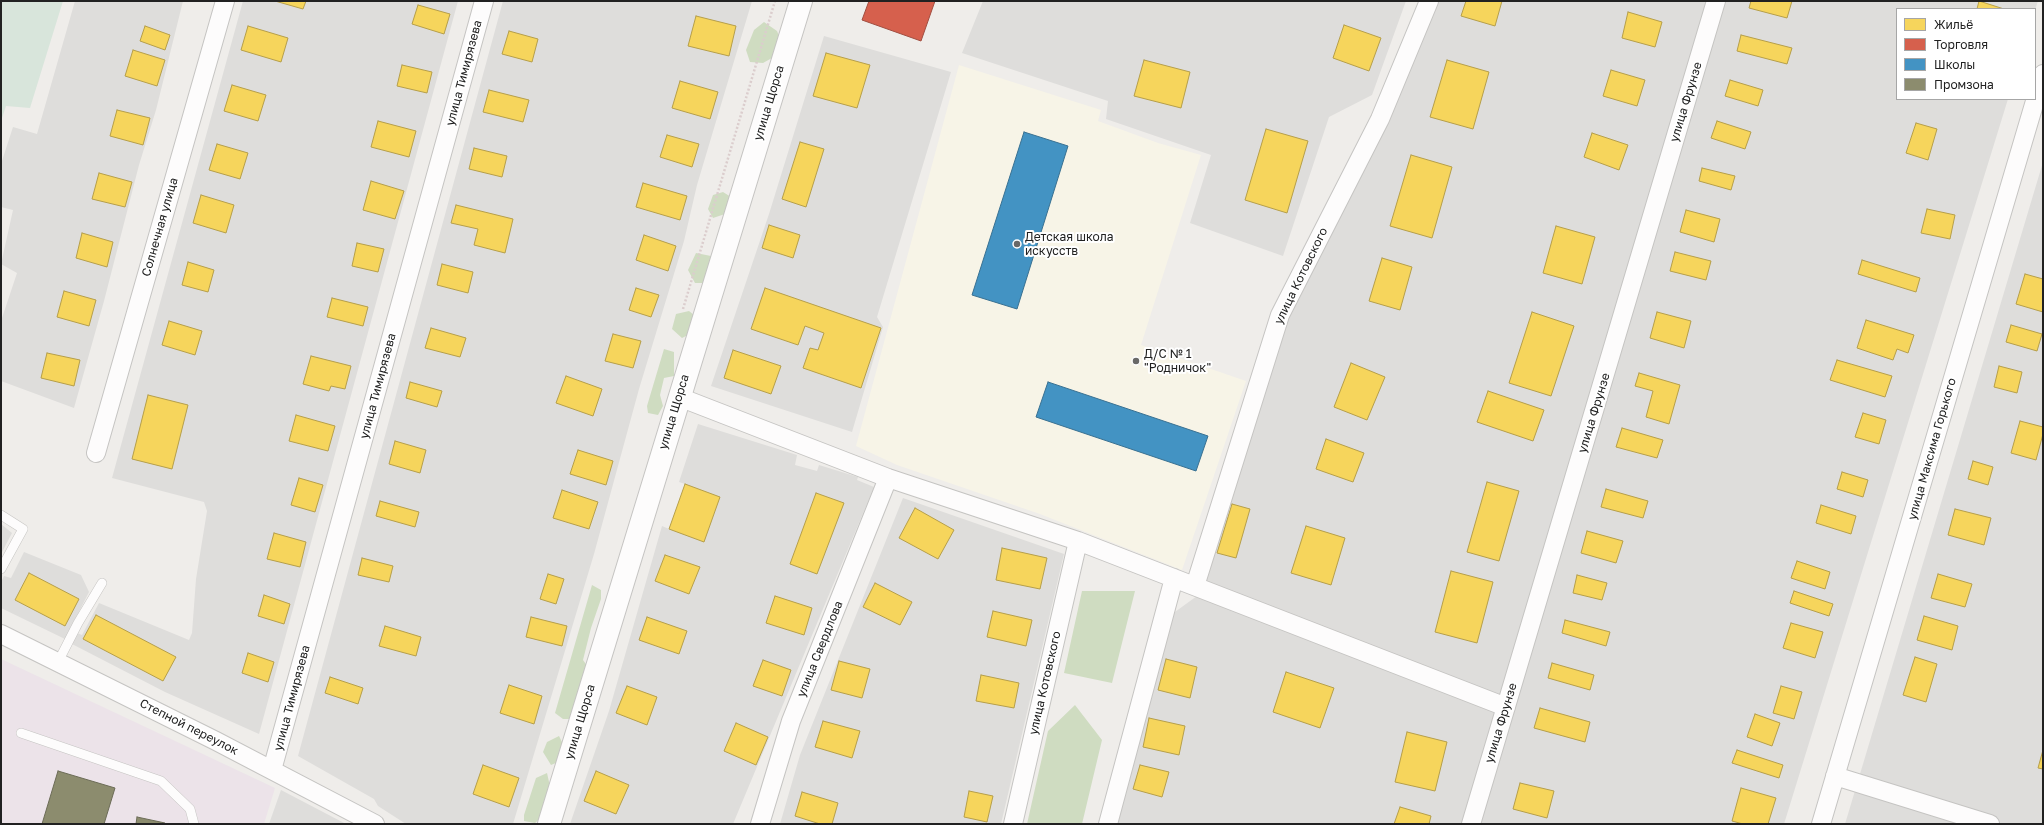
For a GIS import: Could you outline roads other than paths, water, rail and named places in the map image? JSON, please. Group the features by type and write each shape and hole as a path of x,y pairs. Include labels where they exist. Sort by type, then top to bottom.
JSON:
{"street":[{"name":"Солнечная улица","path":"96,453 225,1"},
{"name":"улица Тимирязева","path":"272,770 484,1"},
{"name":"улица Щорса","path":"550,824 801,1"},
{"name":"улица Котовского","path":"1195,586 1280,315 1380,119 1429,1"},
{"name":"улица Фрунзе","path":"1476,823 1506,707 1716,1"},
{"name":"улица Максима Горького","path":"2036,98 2043,74"},
{"name":"улица Максима Горького","path":"1821,824 2035,100"},
{"path":"679,397 888,478 1078,541 1506,707"},
{"name":"улица Свердлова","path":"760,824 791,721 888,478"},
{"name":"улица Котовского","path":"1012,824 1078,541"},
{"path":"1108,824 1174,578"},
{"name":"Степной переулок","path":"1,634 272,770 375,824"},
{"path":"1835,776 1990,824"}],"lane":[{"path":"1,515 23,529 1,570"},
{"path":"58,662 78,623 102,583"},
{"path":"21,733 160,780 190,809 194,824"}],"place":[{"name":"Детская школа искусств","path":"1017,244"},
{"name":"Д/С № 1 \"Родничок\"","path":"1136,361"}]}
